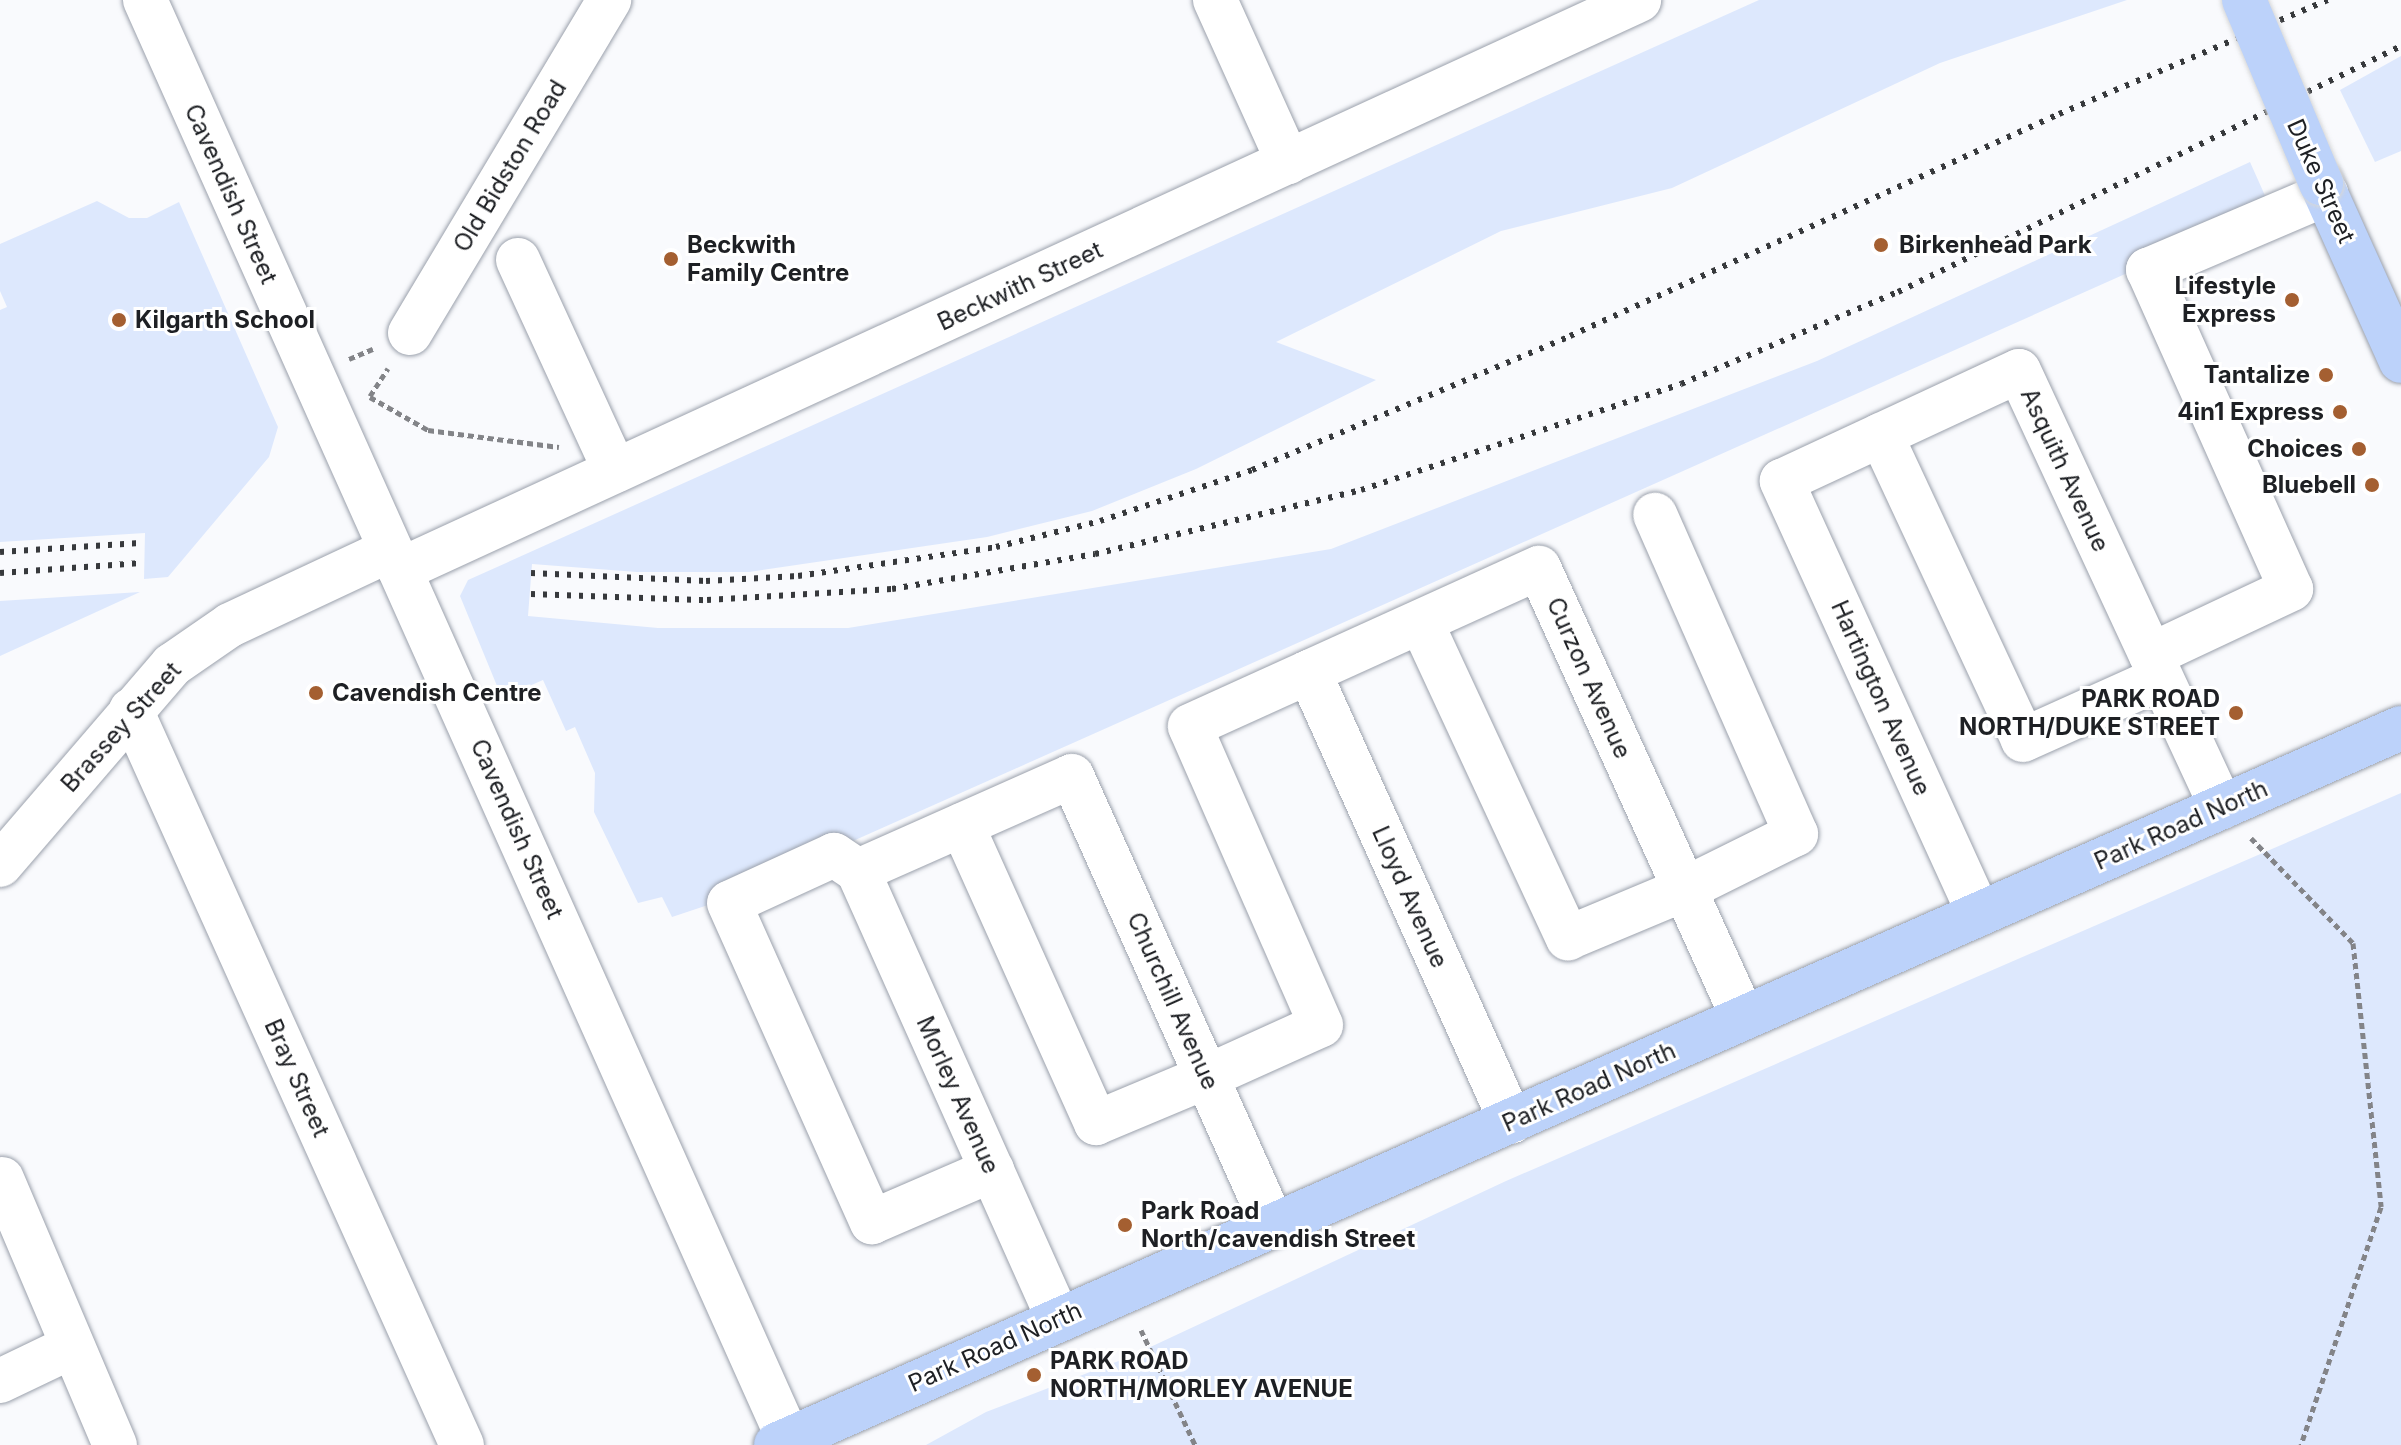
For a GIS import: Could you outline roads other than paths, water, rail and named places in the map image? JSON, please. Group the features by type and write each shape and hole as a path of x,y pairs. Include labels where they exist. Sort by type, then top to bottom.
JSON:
{"main road":[{"name":"Duke Street","path":"2244,0 2323,188 2391,313 2401,361"},
{"name":"Park Road North","path":"785,1443 1058,1319 2401,728"}],"street":[{"name":"Cavendish Street","path":"145,0 785,1443"},
{"name":"Old Bidston Road","path":"410,333 609,0"},
{"path":"1215,0 1288,162"},
{"name":"Beckwith Street","path":"395,560 615,471 1639,0"},
{"path":"1881,435 2023,740 2291,589 2148,270 2323,188"},
{"path":"518,260 615,471"},
{"name":"Asquith Avenue","path":"1782,481 2019,371 2146,671 2221,807"},
{"name":"Hartington Avenue","path":"1782,481 1979,914"},
{"path":"1421,622 1568,938 1685,889 1796,834 1655,515"},
{"name":"Brassey Street","path":"0,865 172,665 230,625 395,560"},
{"name":"Curzon Avenue","path":"1206,1077 1321,1025 1190,726 1539,568 1743,1018"},
{"name":"Lloyd Avenue","path":"1309,672 1511,1122"},
{"name":"Bray Street","path":"131,710 462,1445"},
{"name":"Churchill Avenue","path":"962,825 1072,776 1273,1226"},
{"path":"992,1170 872,1222 729,903 834,855 858,871 962,825 1096,1123 1206,1077"},
{"name":"Morley Avenue","path":"858,871 1058,1319"},
{"path":"2,1179 63,1329 115,1445"},
{"path":"0,1381 63,1329"}],"railway":[{"path":"531,573 706,581 798,576 996,547 1100,521 1252,470 1570,336 2059,114 2328,0"},
{"path":"531,594 707,600 892,589 1095,554 1361,490 1681,384 1898,292 2401,46"},
{"path":"0,552 140,543"},
{"path":"0,573 138,563"}],"place":[{"name":"Birkenhead Park","path":"1881,245"},
{"name":"Beckwith Family Centre","path":"671,259"},
{"name":"Lifestyle Express","path":"2292,300"},
{"name":"Kilgarth School","path":"119,320"},
{"name":"Tantalize","path":"2326,375"},
{"name":"4in1 Express","path":"2340,412"},
{"name":"Choices","path":"2359,449"},
{"name":"Bluebell","path":"2372,485"},
{"name":"Cavendish Centre","path":"316,693"},
{"name":"PARK ROAD NORTH/DUKE STREET","path":"2236,713"},
{"name":"Park Road North/cavendish Street","path":"1125,1225"},
{"name":"PARK ROAD NORTH/MORLEY AVENUE","path":"1034,1375"}]}
